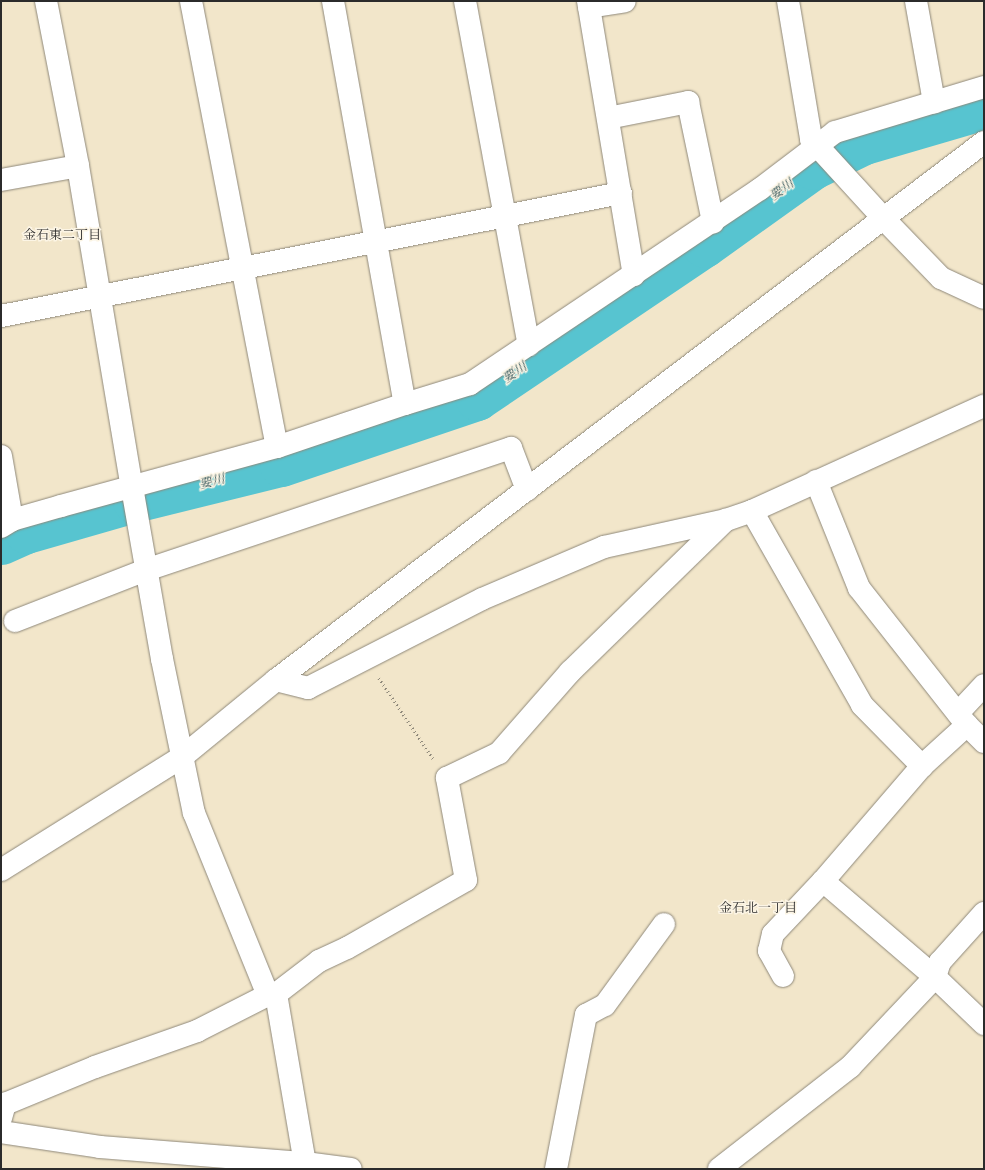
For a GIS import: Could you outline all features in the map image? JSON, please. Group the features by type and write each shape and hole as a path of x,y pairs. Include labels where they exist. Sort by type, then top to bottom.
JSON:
{"street":[{"path":"46,1 78,166 146,570 194,813 272,995 304,1163"},
{"path":"191,1 241,269 277,447"},
{"path":"333,1 405,404"},
{"path":"465,1 529,345"},
{"path":"625,1 589,4 634,275"},
{"path":"788,1 811,139 884,219 941,278 984,298"},
{"path":"916,1 934,102"},
{"path":"1,456 7,524 134,495 405,404 470,384 713,222 819,148 835,132 984,87"},
{"path":"608,118 688,102 713,222"},
{"path":"1,870 182,757 276,680 984,142"},
{"path":"1,180 78,166"},
{"path":"1,316 101,298 620,193"},
{"path":"276,680 308,688 482,599 604,547 726,520 752,511 984,406"},
{"path":"15,621 146,570 511,448 527,490"},
{"path":"816,481 859,588 962,719 984,742"},
{"path":"752,511 862,705 922,766"},
{"path":"1,1118 5,1104 94,1066 197,1031 272,995 319,961 347,948 466,880 447,778 499,753 570,672 726,520"},
{"path":"783,976 769,951 773,934 823,881 962,719 984,685"},
{"path":"823,881 935,977 984,1024"},
{"path":"719,1169 850,1067 935,977 940,962 984,913"},
{"path":"556,1169 586,1015 605,1005 664,924"},
{"path":"1,1132 100,1146 304,1163 351,1169"}],"path":[{"path":"366,658 447,778"}],"waterway":[{"name":"要川","path":"1,543 26,532 134,501 281,465 477,399 704,246 813,168 864,143 984,108"}],"district":[{"name":"金石東二丁目","path":"62,235"},
{"name":"金石北一丁目","path":"758,908"}]}
